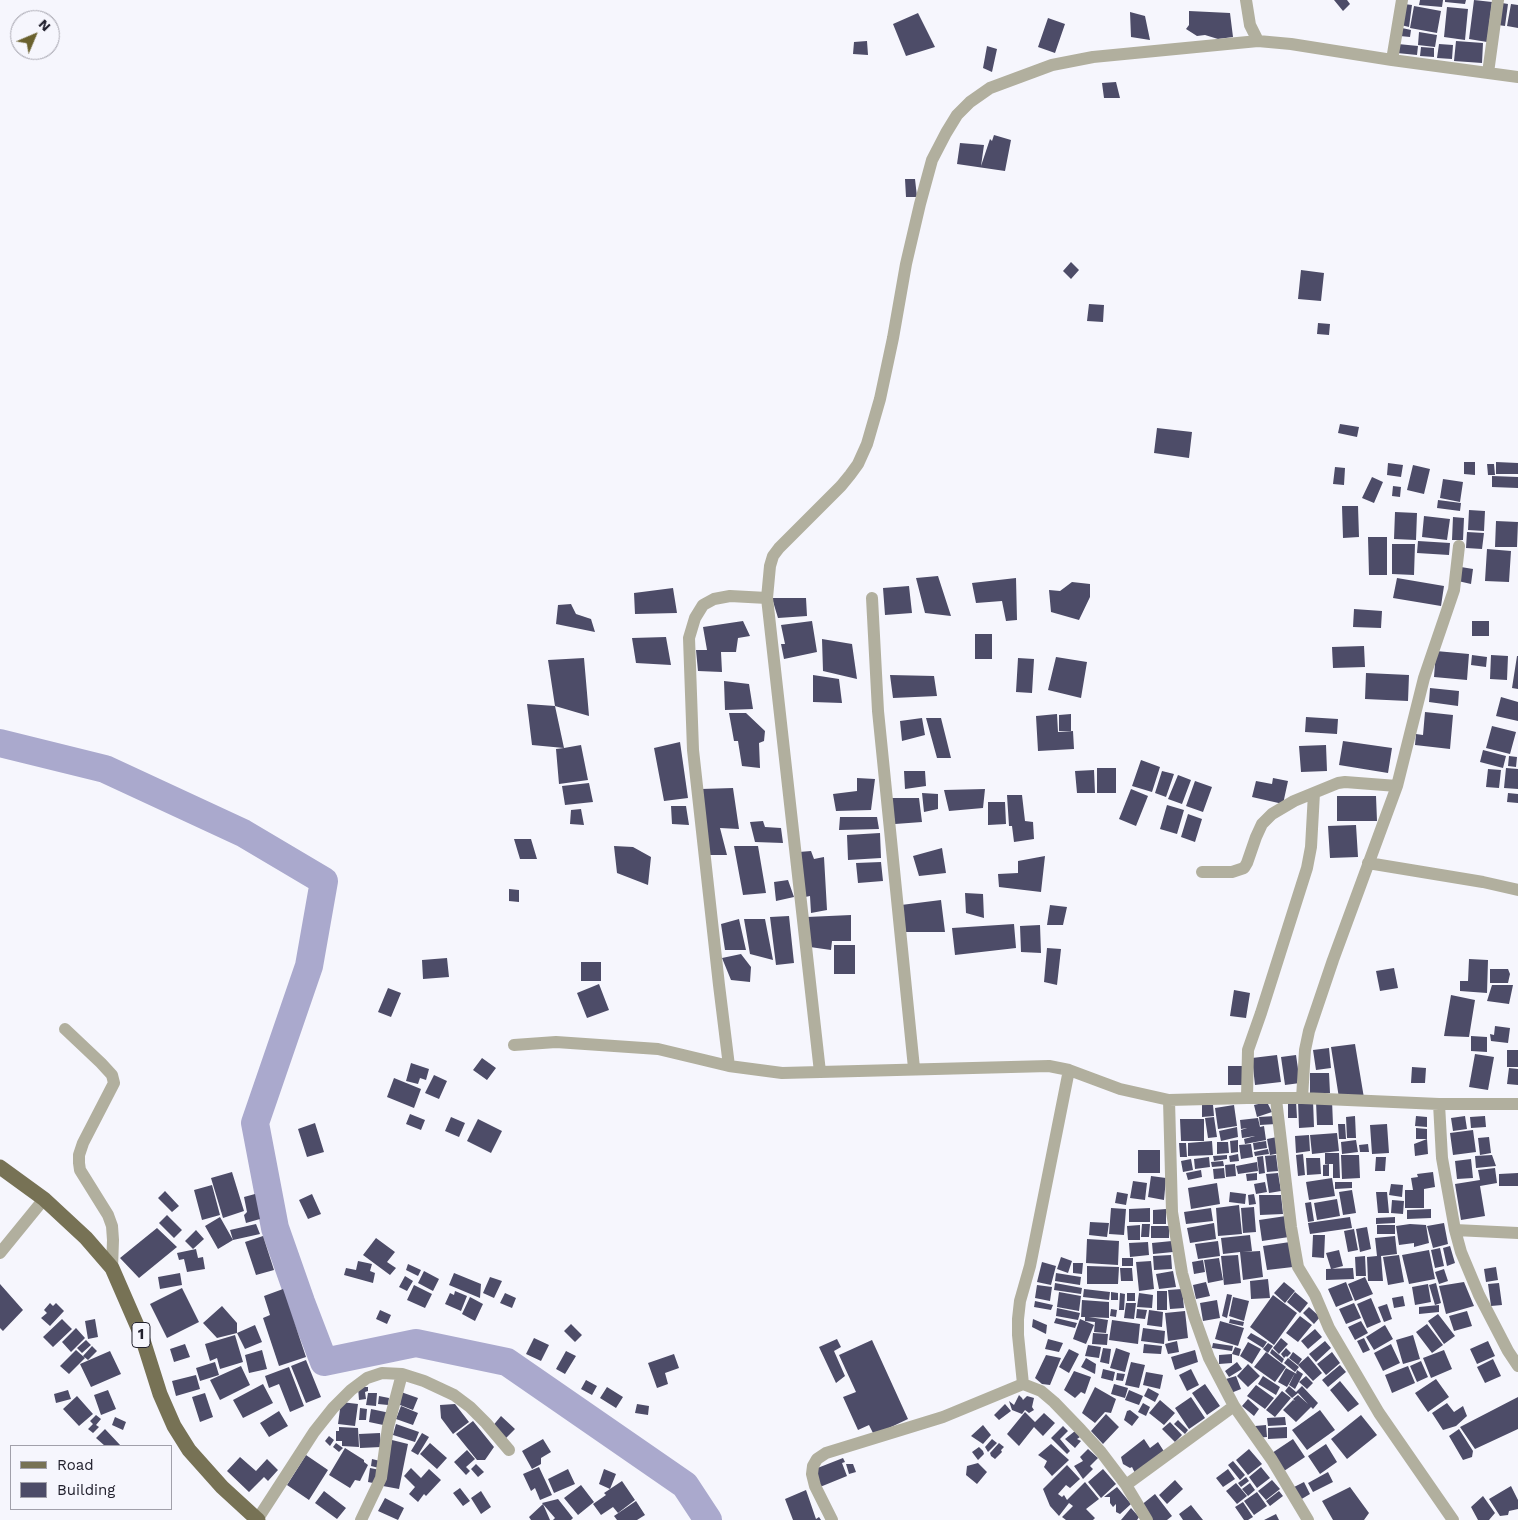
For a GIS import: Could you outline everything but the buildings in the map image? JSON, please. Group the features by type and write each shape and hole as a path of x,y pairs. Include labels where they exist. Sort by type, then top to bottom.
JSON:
{"main road":[{"name":"1","path":"0,1167 44,1200 86,1238 112,1268 142,1337 160,1394 174,1426 189,1450 222,1487 257,1520"}],"street":[{"path":"1246,0 1250,25 1258,41"},
{"path":"1392,60 1402,0"},
{"path":"1488,72 1498,0"},
{"path":"820,1072 767,598 770,566 773,556 789,537 841,486 858,464 867,444 880,399 906,264 932,160 957,115 970,102 990,88 1052,65 1093,57 1258,41 1291,44 1518,77"},
{"path":"1302,1098 1305,1050 1309,1031 1397,786 1424,678 1454,590 1459,546"},
{"path":"729,1066 718,985 693,750 689,638 695,618 703,605 714,599 730,596 767,598"},
{"path":"872,598 878,712 914,1068"},
{"path":"1202,872 1232,872 1244,868 1262,824 1283,807 1314,793 1346,782 1397,786"},
{"path":"1248,1098 1248,1050 1262,1014 1307,868 1311,847 1314,793"},
{"path":"1368,863 1483,882 1518,890"},
{"path":"65,1029 101,1063 112,1076 114,1083 79,1154 80,1170 108,1215 112,1226 112,1268"},
{"path":"514,1045 556,1042 658,1049 729,1066 782,1072 1049,1066 1069,1070 1120,1089 1169,1100 1302,1098 1439,1104 1518,1104"},
{"path":"1023,1384 1018,1335 1020,1301 1030,1266 1069,1070"},
{"path":"1276,1099 1290,1227 1298,1267 1315,1295 1329,1328 1379,1413 1453,1520"},
{"path":"1169,1100 1172,1212 1182,1273 1194,1316 1209,1358 1234,1406 1272,1460 1308,1520"},
{"path":"1439,1104 1442,1158 1455,1230 1461,1252 1479,1296 1518,1366"},
{"path":"0,1253 44,1200"},
{"path":"1455,1230 1518,1233"},
{"path":"257,1520 314,1432 351,1390 367,1378 382,1373 402,1374 424,1381 454,1395 480,1418 509,1450"},
{"path":"361,1520 381,1478 388,1427 402,1374"},
{"path":"832,1520 814,1486 812,1474 813,1466 817,1459 826,1453 943,1416 1023,1384 1041,1392 1054,1402 1101,1452 1126,1484 1147,1520"},
{"path":"1126,1484 1234,1406"}],"waterway":[{"path":"0,743 105,769 243,833 324,881 309,966 255,1123 275,1228 324,1362 416,1343 507,1362 685,1485 708,1520"}]}
